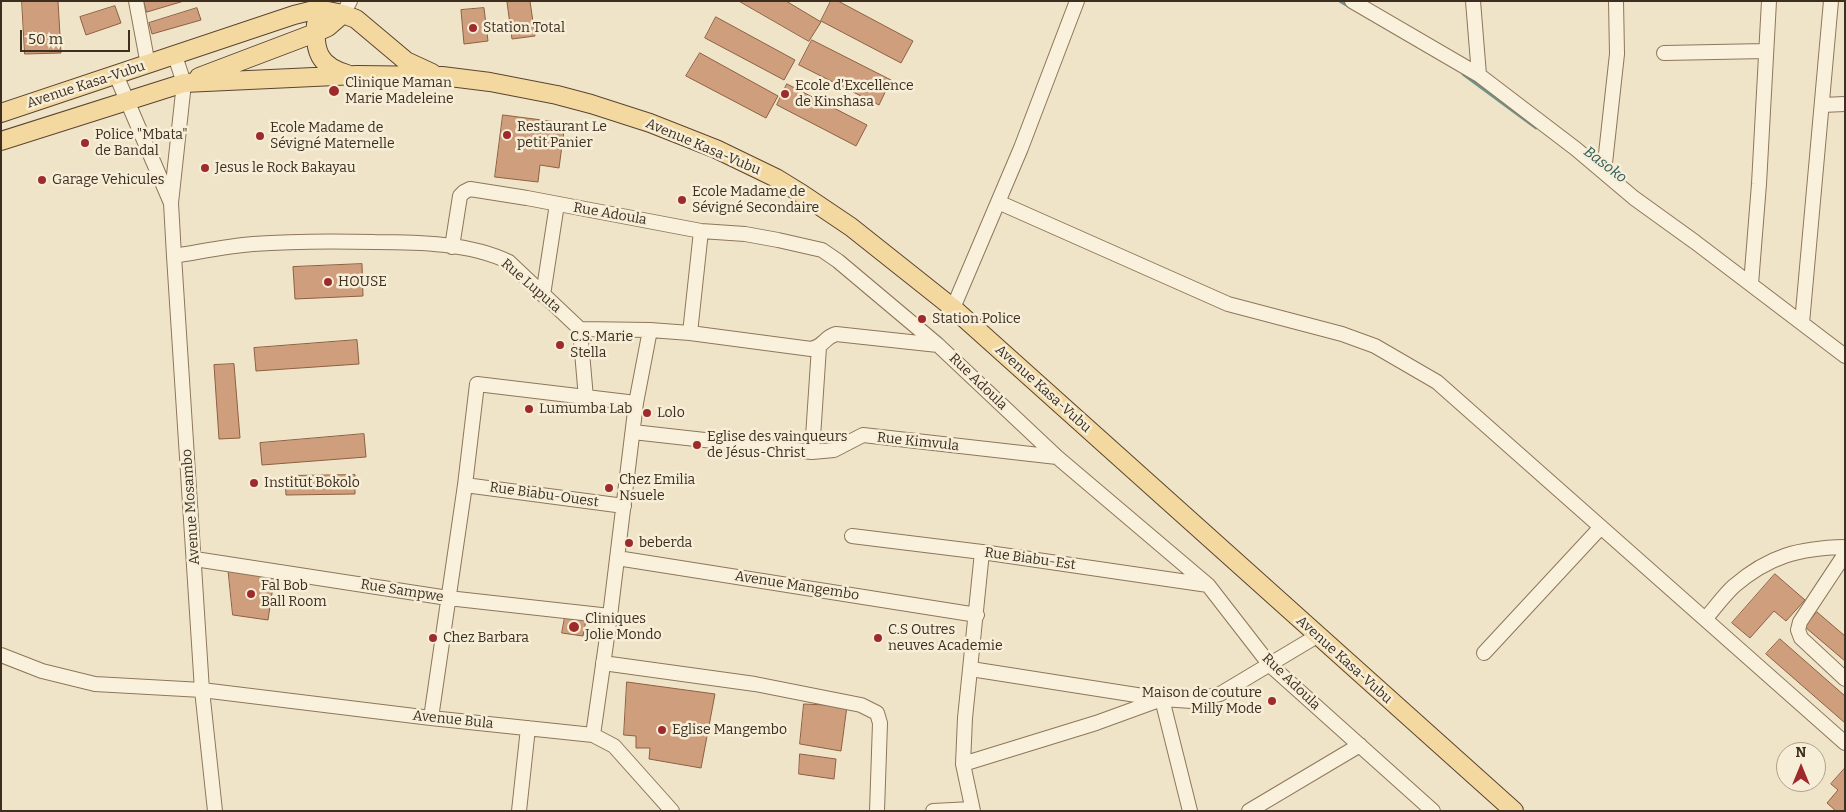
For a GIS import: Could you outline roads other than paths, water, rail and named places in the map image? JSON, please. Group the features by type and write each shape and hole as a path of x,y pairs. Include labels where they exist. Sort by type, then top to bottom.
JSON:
{"main road":[{"name":"Avenue Kasa-Vubu","path":"1,113 324,5 346,8 406,62 442,76"},
{"path":"324,5 315,33 318,53 325,63 334,70 357,76"},
{"path":"184,83 328,27 346,8"},
{"name":"Avenue Kasa-Vubu","path":"1,141 184,83 357,76 442,76 490,82 557,95 591,104 659,126 716,149 776,178 802,194 851,227 953,308 1514,811"}],"street":[{"path":"136,1 148,65"},
{"path":"953,308 1021,148 1077,1"},
{"path":"1352,1 1370,6 1479,75 1576,148 1634,198 1845,356"},
{"path":"1473,1 1479,75"},
{"path":"1604,172 1617,54 1616,1"},
{"path":"1751,284 1759,184 1769,1"},
{"path":"1802,323 1831,1"},
{"path":"1664,53 1766,51"},
{"name":"Avenue Mosambo","path":"175,56 184,83 171,203 202,690 215,811"},
{"name":"Avenue Mosambo","path":"116,75 171,203"},
{"path":"1822,106 1845,104"},
{"name":"Rue Adoula","path":"452,247 460,196 470,190 701,231 745,234 822,250 838,261 938,345 1057,457 1208,585 1270,665 1433,811"},
{"path":"998,202 1228,304 1342,334 1375,346 1437,382 1706,618 1845,743"},
{"path":"543,295 557,204"},
{"path":"690,333 701,231"},
{"name":"Rue Luputa","path":"174,256 252,244 338,242 425,242 478,251 509,262 580,328"},
{"path":"586,398 580,328 690,333 811,349 819,347"},
{"path":"593,735 618,558 636,403 650,330"},
{"path":"812,452 819,347 828,336 836,334 938,345"},
{"path":"431,718 465,485 477,384 636,403"},
{"name":"Rue Kimvula","path":"634,432 812,452 834,450 863,436 1057,457"},
{"name":"Rue Biabu-Ouest","path":"465,485 624,506"},
{"path":"1484,654 1601,527"},
{"name":"Rue Biabu-Est","path":"852,536 982,552 1208,585"},
{"path":"1706,618 1733,587 1761,565 1788,554 1816,548 1845,547"},
{"path":"933,811 973,810 963,764 965,718 982,552"},
{"path":"1845,554 1800,622 1798,630 1801,638 1845,679"},
{"name":"Avenue Mangembo","path":"618,558 977,615"},
{"name":"Rue Sampwe","path":"195,559 448,598 610,616"},
{"path":"971,670 1162,699 1192,701 1220,694 1317,636"},
{"name":"Avenue Bula","path":"1,655 42,671 95,684 202,690 431,718 593,735 614,746 672,811"},
{"path":"603,663 755,684 861,704 877,713 880,723 877,811"},
{"path":"963,764 1096,723 1162,699"},
{"path":"1162,699 1190,811"},
{"path":"519,811 528,728"},
{"path":"1249,811 1360,745"}],"waterway":[{"name":"Basoko","path":"1341,1 1350,6"},
{"name":"Basoko","path":"1464,74 1536,127"}],"place":[{"name":"Station Total","path":"473,28"},
{"name":"Clinique Maman Marie Madeleine","path":"334,91"},
{"name":"Ecole d'Excellence de Kinshasa","path":"785,94"},
{"name":"Restaurant Le petit Panier","path":"507,135"},
{"name":"Ecole Madame de Sévigné Maternelle","path":"260,136"},
{"name":"Police \"Mbata\" de Bandal","path":"85,143"},
{"name":"Jesus le Rock Bakayau","path":"205,168"},
{"name":"Garage Vehicules","path":"42,180"},
{"name":"Ecole Madame de Sévigné Secondaire","path":"682,200"},
{"name":"HOUSE","path":"328,282"},
{"name":"Station Police","path":"922,319"},
{"name":"C.S. Marie Stella","path":"560,345"},
{"name":"Lumumba Lab","path":"529,409"},
{"name":"Lolo","path":"647,413"},
{"name":"Eglise des vainqueurs de Jésus-Christ","path":"697,445"},
{"name":"Institut Bokolo","path":"254,483"},
{"name":"Chez Emilia Nsuele","path":"609,488"},
{"name":"beberda","path":"629,543"},
{"name":"Fal Bob Ball Room","path":"251,594"},
{"name":"Cliniques Jolie Mondo","path":"574,627"},
{"name":"Chez Barbara","path":"433,638"},
{"name":"C.S Outres neuves Academie","path":"878,638"},
{"name":"Maison de couture Milly Mode","path":"1272,701"},
{"name":"Eglise Mangembo","path":"662,730"}]}
